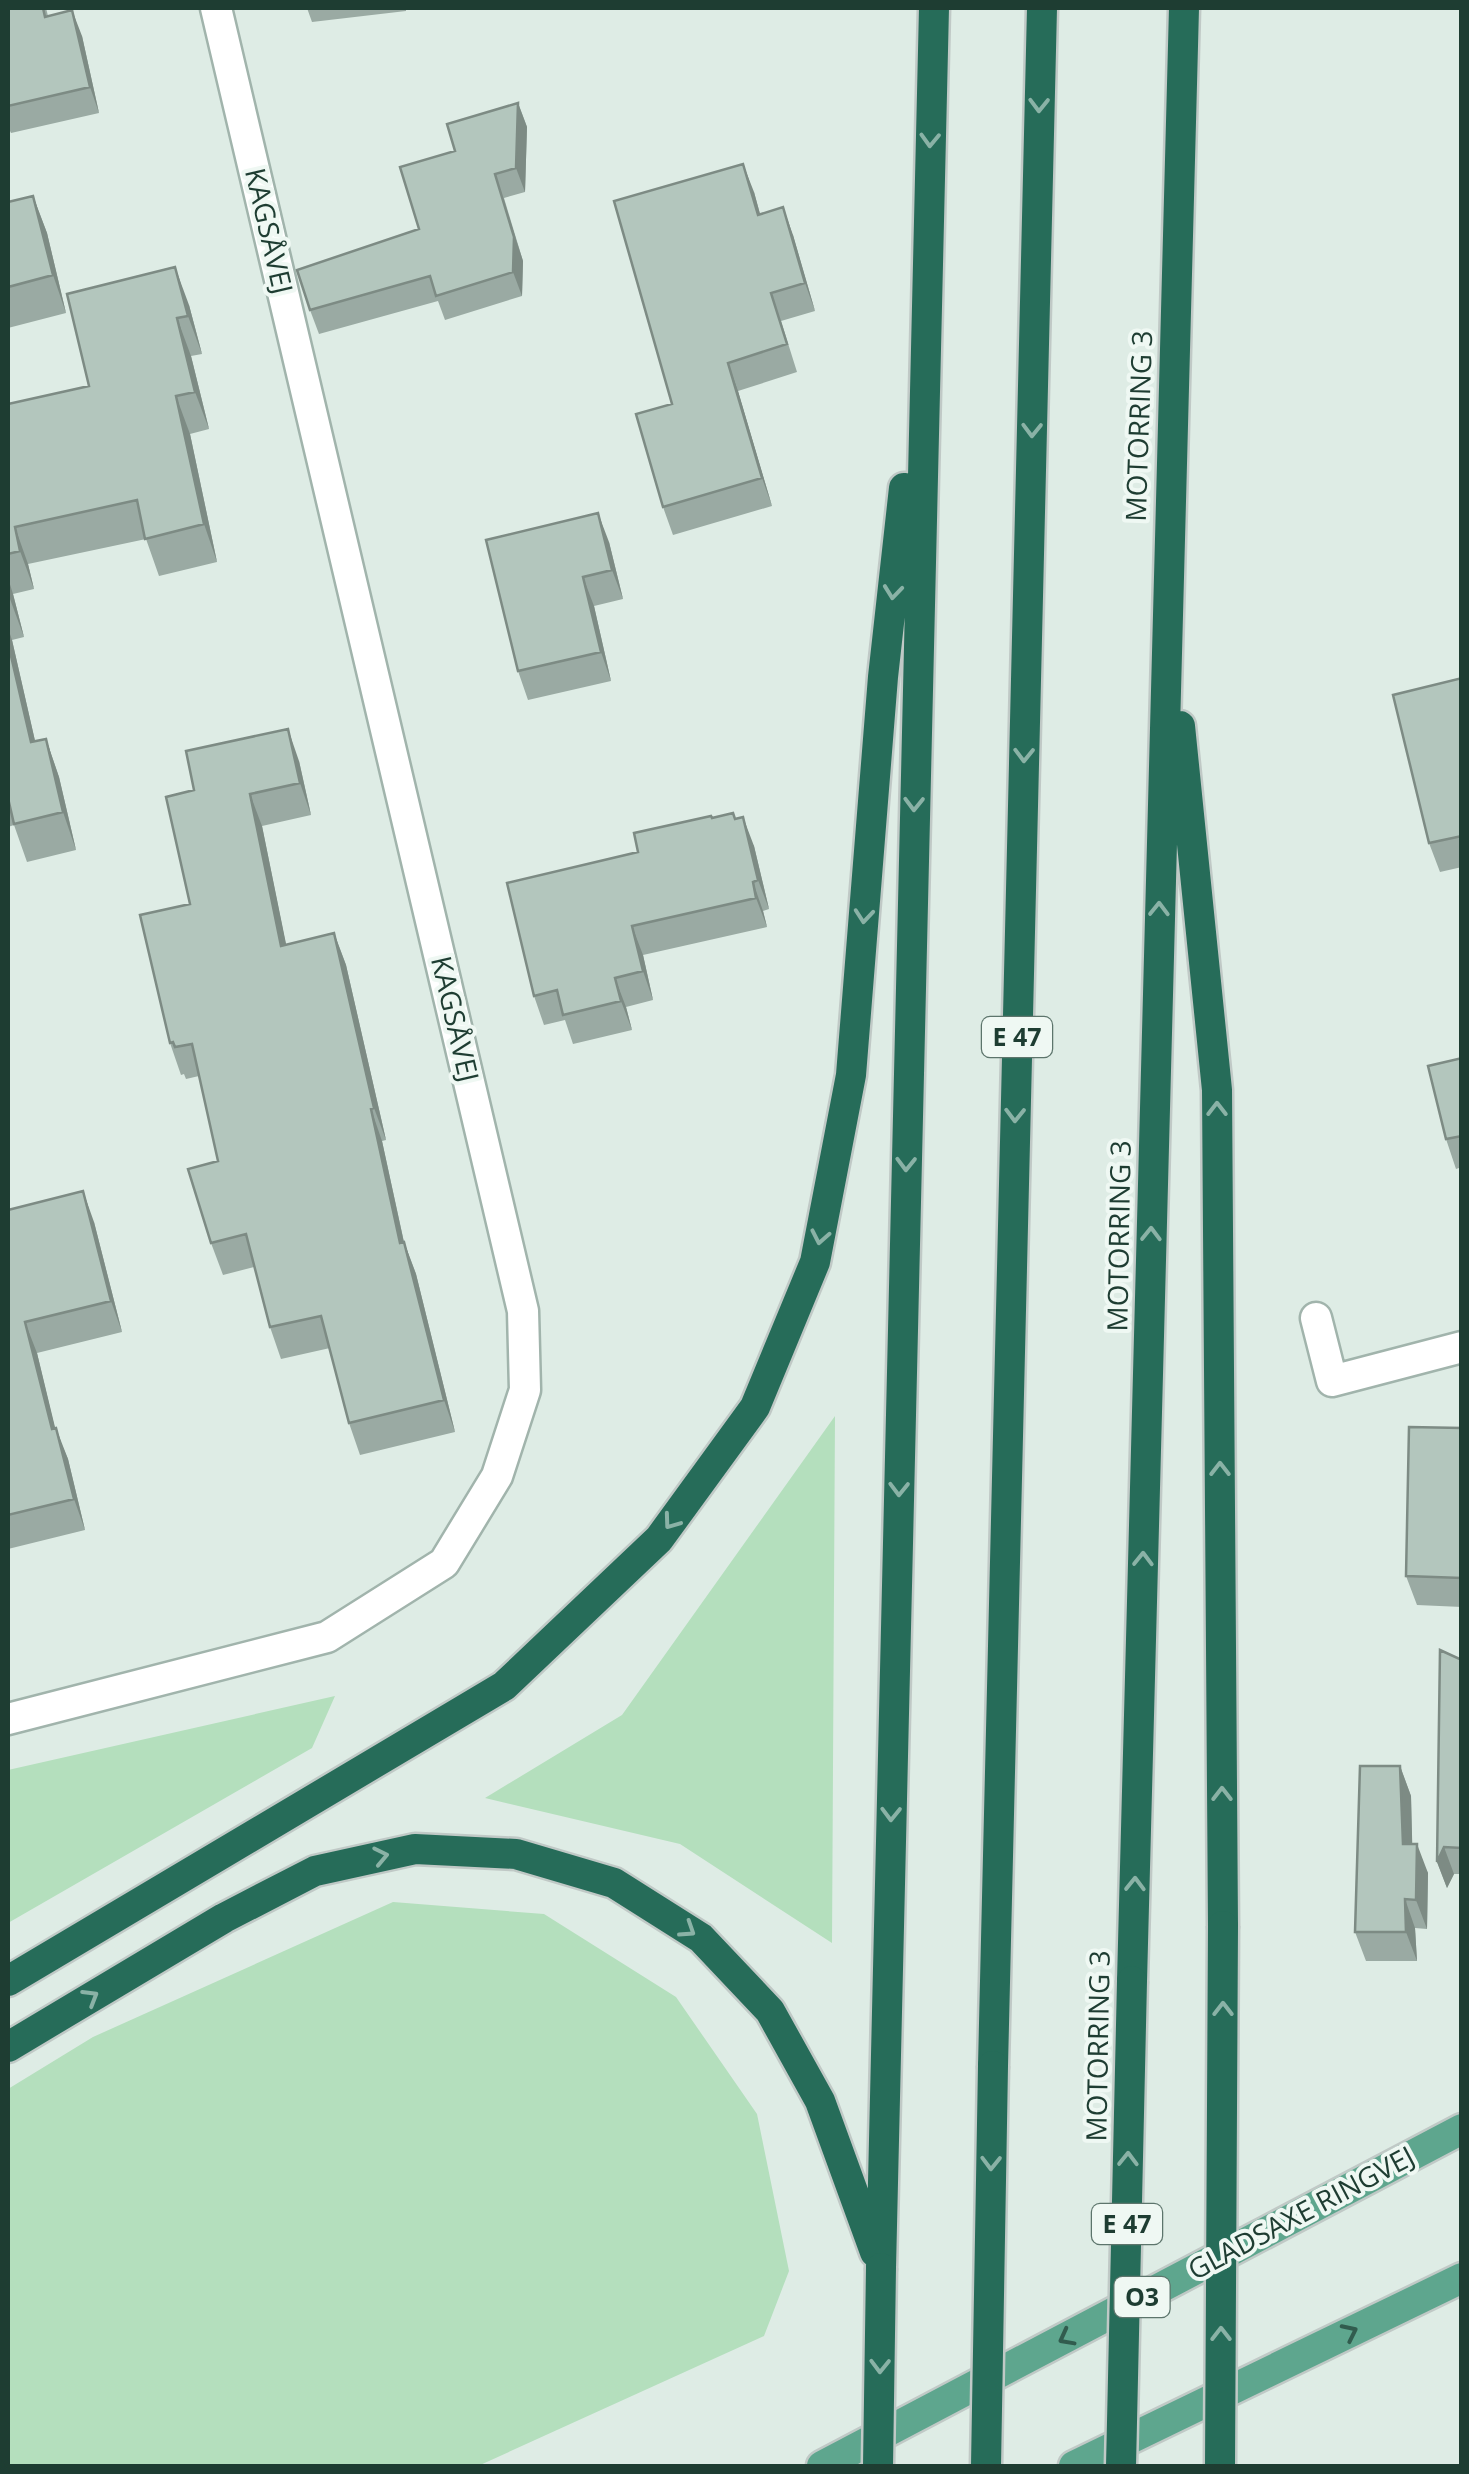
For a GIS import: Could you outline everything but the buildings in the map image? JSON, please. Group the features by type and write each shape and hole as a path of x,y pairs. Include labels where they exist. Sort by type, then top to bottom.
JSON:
{"highway":[{"path":"878,2466 934,8"},
{"name":"E 47","path":"986,2466 1042,8"},
{"name":"MOTORRING 3","path":"1121,2466 1184,8"},
{"path":"8,1982 504,1686 658,1539 756,1407 816,1262 851,1075 884,678 926,286"},
{"path":"1167,596 1217,1090 1223,1926 1220,2466"},
{"path":"8,2047 224,1918 315,1871 414,1849 516,1854 614,1884 701,1938 770,2011 820,2101 881,2268"}],"main road":[{"name":"GLADSAXE RINGVEJ","path":"822,2466 1462,2129"},
{"path":"1074,2466 1462,2278"}],"street":[{"name":"KAGSÅVEJ","path":"8,1719 327,1637 377,1606 444,1563 497,1476 524,1390 523,1311 216,8"},
{"path":"1316,1318 1332,1380 1462,1348"}],"green space":[{"path":"835,1416 832,1943 680,1844 485,1798 622,1715"},
{"path":"335,1696 312,1748 8,1923 8,1770"},
{"path":"393,1902 544,1914 676,1997 757,2114 789,2271 764,2336 478,2466 8,2466 8,2089 93,2037"}]}
